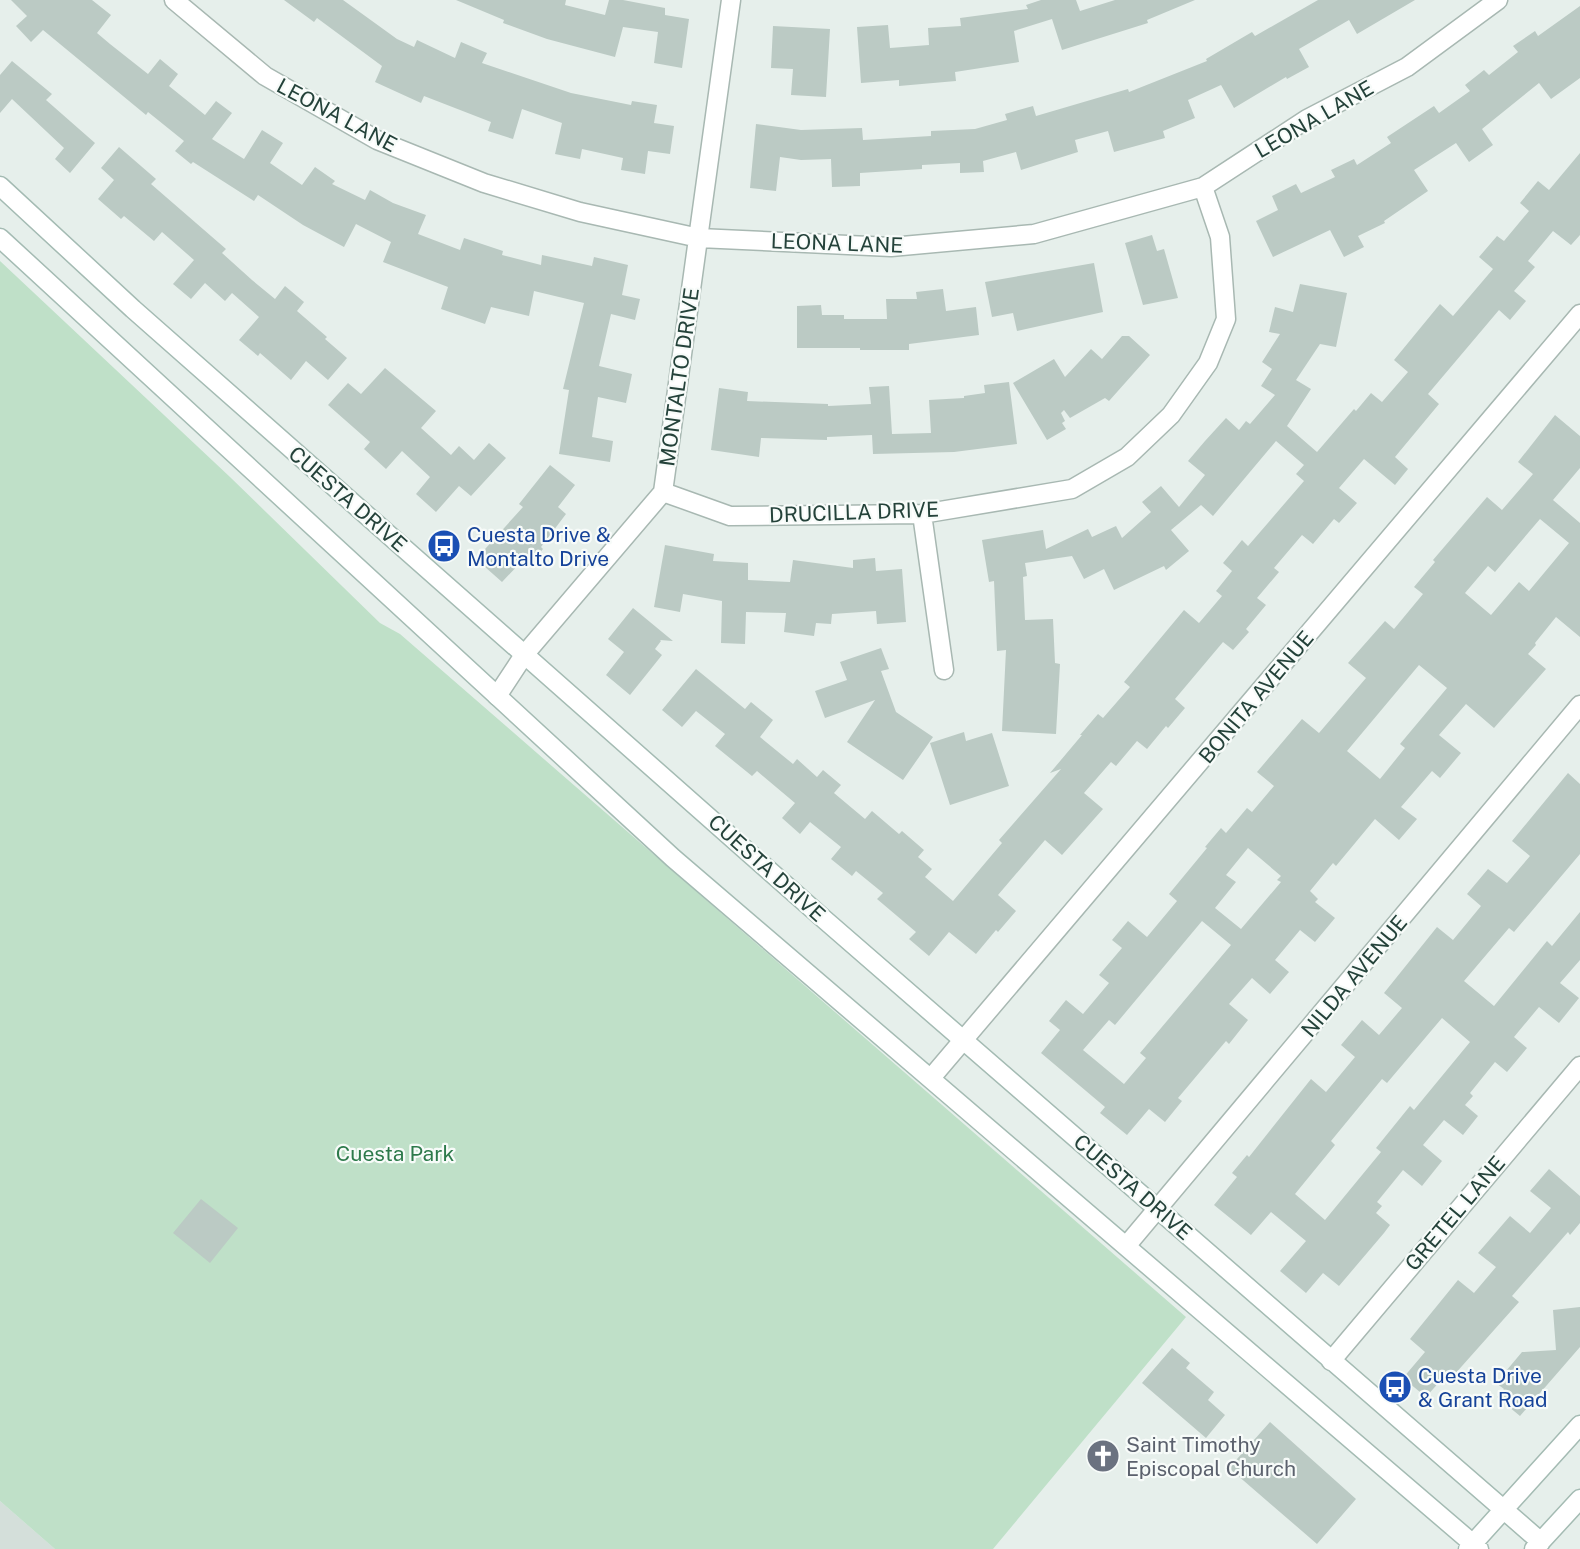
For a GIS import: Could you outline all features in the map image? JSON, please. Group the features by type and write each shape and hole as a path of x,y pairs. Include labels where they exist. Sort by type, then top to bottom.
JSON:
{"street":[{"name":"LEONA LANE","path":"174,0 265,76 377,140 495,186 580,212 699,238 891,247 1034,234 1203,187 1307,119 1407,67 1498,0"},
{"name":"MONTALTO DRIVE","path":"497,696 524,655 663,492 731,0"},
{"name":"CUESTA DRIVE","path":"0,186 133,309 524,655 1504,1510 1537,1545"},
{"name":"DRUCILLA DRIVE","path":"663,492 730,516 922,514 1072,489 1127,457 1171,415 1208,363 1226,319 1220,237 1203,187"},
{"name":"CUESTA DRIVE","path":"0,238 673,858 1127,1245 1474,1547"},
{"name":"BONITA AVENUE","path":"931,1078 1580,314"},
{"path":"922,514 944,670"},
{"name":"NILDA AVENUE","path":"1127,1245 1159,1210 1580,705"},
{"name":"GRETEL LANE","path":"1331,1361 1580,1066"},
{"path":"1474,1547 1580,1425"},
{"path":"1537,1545 1580,1499"}],"shaded area":[{"path":"0,1501 55,1549 0,1549"}],"green space":[{"name":"Cuesta Park","path":"0,261 230,477 380,623 400,634 1186,1317 993,1549 55,1549 0,1501"}],"building":[{"path":"11,0 92,0 111,15 97,33 110,44 148,74 160,59 178,74 169,86 205,115 216,101 232,113 212,139 244,159 262,130 283,143 270,163 302,185 315,167 335,181 332,184 365,200 370,190 393,203 426,215 418,234 460,250 464,238 503,251 502,255 541,265 542,255 592,266 594,257 628,265 622,295 640,299 635,320 611,314 599,366 632,374 626,403 598,397 592,437 613,441 610,462 559,454 569,390 563,389 584,303 534,291 529,316 491,307 485,324 441,309 448,287 383,262 391,242 356,224 344,247 303,225 258,195 254,201 193,162 191,164 175,151 184,141 148,112 146,115 43,30 31,42 16,26 27,16"},
{"path":"284,0 343,0 397,39 414,47 417,40 455,58 461,42 487,53 482,63 571,93 631,105 632,101 657,105 654,123 674,126 670,154 648,151 645,174 621,170 623,158 582,149 580,159 555,154 562,123 522,109 513,139 488,131 491,122 424,96 421,103 375,82 382,66 317,18 314,22"},
{"path":"456,0 566,0 565,5 605,15 609,0 623,0 665,8 665,15 689,19 682,68 654,63 658,32 623,27 615,57 547,39 503,23 504,20"},
{"path":"1041,0 1076,0 1080,11 1115,0 1195,0 1147,20 1148,23 1062,50 1052,19 1014,31 1019,62 955,72 956,81 899,86 899,80 861,83 857,27 888,25 890,48 929,45 928,28 961,26 960,18 1028,9 1026,5"},
{"path":"1318,0 1415,0 1357,34 1349,20 1299,49 1309,67 1287,79 1286,77 1234,108 1221,85 1188,100 1195,118 1163,131 1165,138 1114,152 1108,131 1075,140 1078,152 1021,170 1016,152 983,161 984,172 960,173 960,163 922,165 922,169 860,173 860,186 832,187 831,159 801,160 780,157 776,191 750,188 756,124 801,130 862,128 863,140 931,136 931,131 975,129 1007,120 1005,114 1033,106 1036,116 1128,89 1129,92 1207,61 1206,59 1252,32 1255,36"},
{"path":"1580,6 1580,78 1551,99 1539,83 1482,129 1493,145 1469,162 1456,143 1414,170 1428,191 1384,221 1385,223 1358,236 1364,247 1344,257 1330,230 1273,257 1256,221 1278,210 1272,196 1296,184 1301,193 1335,177 1331,170 1354,159 1357,165 1391,143 1387,137 1434,106 1439,113 1470,91 1465,85 1484,70 1489,75 1518,52 1513,46 1535,31 1538,36"},
{"path":"773,26 830,29 826,97 791,95 793,69 771,68"},
{"path":"12,61 52,94 46,100 95,143 70,173 55,159 64,148 12,99 0,113 0,75"},
{"path":"119,147 156,179 151,184 226,249 222,253 252,280 275,299 285,286 304,302 297,311 347,358 328,380 306,361 291,380 260,353 258,356 239,340 259,317 232,293 225,301 205,283 191,299 173,284 194,260 162,232 154,241 124,216 121,219 98,199 114,180 101,168"},
{"path":"1580,153 1580,235 1571,245 1553,231 1528,261 1535,267 1514,291 1526,301 1510,320 1499,310 1428,394 1439,404 1395,457 1408,469 1395,485 1364,459 1339,488 1357,503 1339,523 1334,519 1313,544 1302,535 1274,568 1279,572 1257,598 1266,605 1246,629 1249,632 1233,650 1223,642 1175,699 1185,708 1147,749 1137,741 1116,766 1111,762 1084,793 1103,809 1062,855 1045,840 998,895 1016,911 976,954 949,932 929,956 909,939 916,932 877,899 883,893 856,871 852,876 831,859 841,847 810,822 800,834 782,818 795,803 757,771 752,776 715,746 725,734 696,711 682,727 662,710 696,669 745,709 751,702 773,720 760,737 793,764 797,759 817,777 823,770 841,785 834,793 865,819 872,811 899,834 902,831 924,850 918,857 932,869 925,877 953,901 1002,843 999,840 1061,769 1050,773 1082,735 1080,735 1098,714 1103,718 1130,687 1124,682 1184,610 1199,623 1222,596 1216,591 1232,571 1223,563 1242,540 1248,546 1304,481 1296,474 1304,465 1276,441 1213,516 1201,505 1171,530 1189,551 1166,570 1164,566 1114,590 1104,569 1084,579 1072,556 1025,563 1027,576 1023,577 1025,620 1053,619 1055,663 1060,664 1056,734 1002,731 1006,650 997,651 994,581 989,582 982,540 1043,530 1046,549 1088,529 1092,537 1116,526 1122,538 1151,512 1142,502 1161,486 1179,507 1205,475 1188,461 1205,441 1226,418 1239,430 1246,421 1250,424 1275,395 1261,386 1272,369 1262,362 1280,334 1269,332 1275,307 1293,312 1300,284 1347,293 1336,347 1320,344 1296,380 1311,389 1287,426 1317,452 1371,393 1382,402 1408,372 1394,360 1440,304 1453,316 1493,269 1479,257 1497,236 1504,241 1529,211 1520,203 1538,181 1549,190"},
{"path":"1152,235 1157,251 1164,249 1178,298 1143,305 1125,243"},
{"path":"1094,263 1103,312 1017,331 1013,313 992,317 985,282"},
{"path":"943,289 946,311 976,307 979,335 909,344 909,350 797,348 797,306 821,305 822,315 844,315 844,319 887,319 886,299 917,299 916,292"},
{"path":"1122,336 1129,336 1150,355 1109,401 1105,398 1070,418 1064,410 1061,413 1065,421 1062,423 1066,429 1047,440 1013,383 1054,359 1065,377 1091,349 1102,359"},
{"path":"385,368 436,411 421,428 451,455 459,446 474,460 489,443 506,458 471,496 459,486 436,512 416,494 430,477 402,451 386,469 364,449 370,442 328,405 348,383 361,394"},
{"path":"1009,382 1017,444 954,452 873,454 872,435 827,437 827,440 761,438 759,457 711,450 719,388 748,392 747,401 828,404 828,406 871,404 869,387 889,386 892,434 931,433 929,400 964,398 964,396 985,393 984,385"},
{"path":"1555,415 1580,436 1580,468 1553,500 1580,523 1580,637 1556,617 1528,654 1546,669 1494,728 1466,704 1439,735 1461,753 1440,778 1432,771 1401,807 1417,819 1399,840 1375,819 1336,866 1333,863 1310,891 1318,899 1315,902 1335,918 1315,942 1300,930 1275,960 1289,972 1270,994 1252,978 1229,1004 1248,1020 1229,1044 1226,1041 1178,1098 1182,1101 1165,1122 1149,1109 1127,1135 1100,1113 1105,1107 1041,1053 1060,1030 1049,1021 1066,1000 1083,1014 1109,983 1099,975 1122,948 1112,940 1128,921 1147,937 1177,901 1169,894 1207,848 1205,847 1221,828 1226,833 1247,808 1252,812 1274,786 1257,772 1302,719 1319,733 1366,678 1348,663 1385,621 1394,629 1423,594 1414,587 1435,562 1433,560 1487,497 1502,510 1533,474 1518,462","holes":["1540,519 1569,543 1529,591 1519,582 1491,615 1465,593 1488,566 1495,572","1419,665 1447,688 1400,744 1405,748 1380,779 1347,751","1248,848 1281,876 1277,880 1281,882 1241,929 1215,908 1236,882 1226,875","1202,921 1231,945 1140,1053 1146,1058 1124,1084 1083,1050 1109,1020 1115,1025"]},
{"path":"550,465 575,485 558,507 566,514 541,547 543,549 528,566 522,561 502,582 476,559 523,507 519,504"},
{"path":"665,545 714,554 713,561 748,563 748,580 790,582 793,560 853,568 853,560 875,558 876,571 902,569 906,622 877,624 876,611 832,614 831,624 816,623 814,636 784,632 786,613 746,612 745,644 721,643 722,601 683,594 680,612 654,607"},
{"path":"633,608 673,641 660,640 655,649 662,655 630,695 606,675 624,652 608,639"},
{"path":"881,648 889,669 881,671 896,712 933,737 903,780 847,742 875,700 825,718 815,691 847,680 840,662"},
{"path":"964,732 966,741 992,733 1009,786 950,805 930,743"},
{"path":"1568,773 1580,784 1580,854 1514,932 1509,928 1464,981 1494,1006 1547,941 1552,946 1580,912 1580,960 1560,983 1579,998 1559,1023 1539,1007 1514,1037 1527,1048 1507,1072 1495,1062 1470,1093 1473,1096 1465,1105 1478,1116 1463,1135 1444,1120 1423,1145 1442,1161 1422,1186 1403,1170 1377,1202 1382,1206 1376,1213 1390,1225 1384,1233 1339,1286 1323,1273 1306,1293 1280,1271 1306,1241 1271,1212 1251,1235 1214,1205 1237,1177 1232,1173 1247,1155 1249,1157 1311,1079 1326,1092 1355,1057 1341,1045 1362,1020 1379,1035 1402,1008 1384,993 1437,927 1453,940 1481,906 1467,894 1488,869 1507,883 1530,856 1512,841","holes":["1442,1018 1470,1042 1414,1110 1410,1106 1376,1148 1381,1152 1325,1220 1295,1194 1335,1145 1331,1141 1382,1079 1387,1083"]},
{"path":"1549,1169 1580,1196 1580,1223 1570,1235 1568,1232 1512,1296 1519,1302 1454,1375 1449,1371 1426,1397 1403,1378 1425,1352 1410,1339 1458,1280 1474,1293 1496,1267 1478,1253 1510,1216 1530,1233 1551,1208 1530,1191"},
{"path":"201,1199 238,1228 210,1263 173,1233"},
{"path":"1580,1307 1580,1347 1520,1416 1497,1397 1504,1389 1496,1383 1522,1352 1556,1350 1553,1310"},
{"path":"1172,1348 1190,1363 1186,1368 1214,1392 1208,1400 1225,1415 1206,1438 1142,1383"},
{"path":"1270,1422 1356,1499 1317,1544 1229,1468"}],"place":[{"name":"Cuesta Drive & Montalto Drive","path":"444,546"},
{"name":"Cuesta Drive & Grant Road","path":"1395,1387"},
{"name":"Saint Timothy Episcopal Church","path":"1103,1456"}]}
